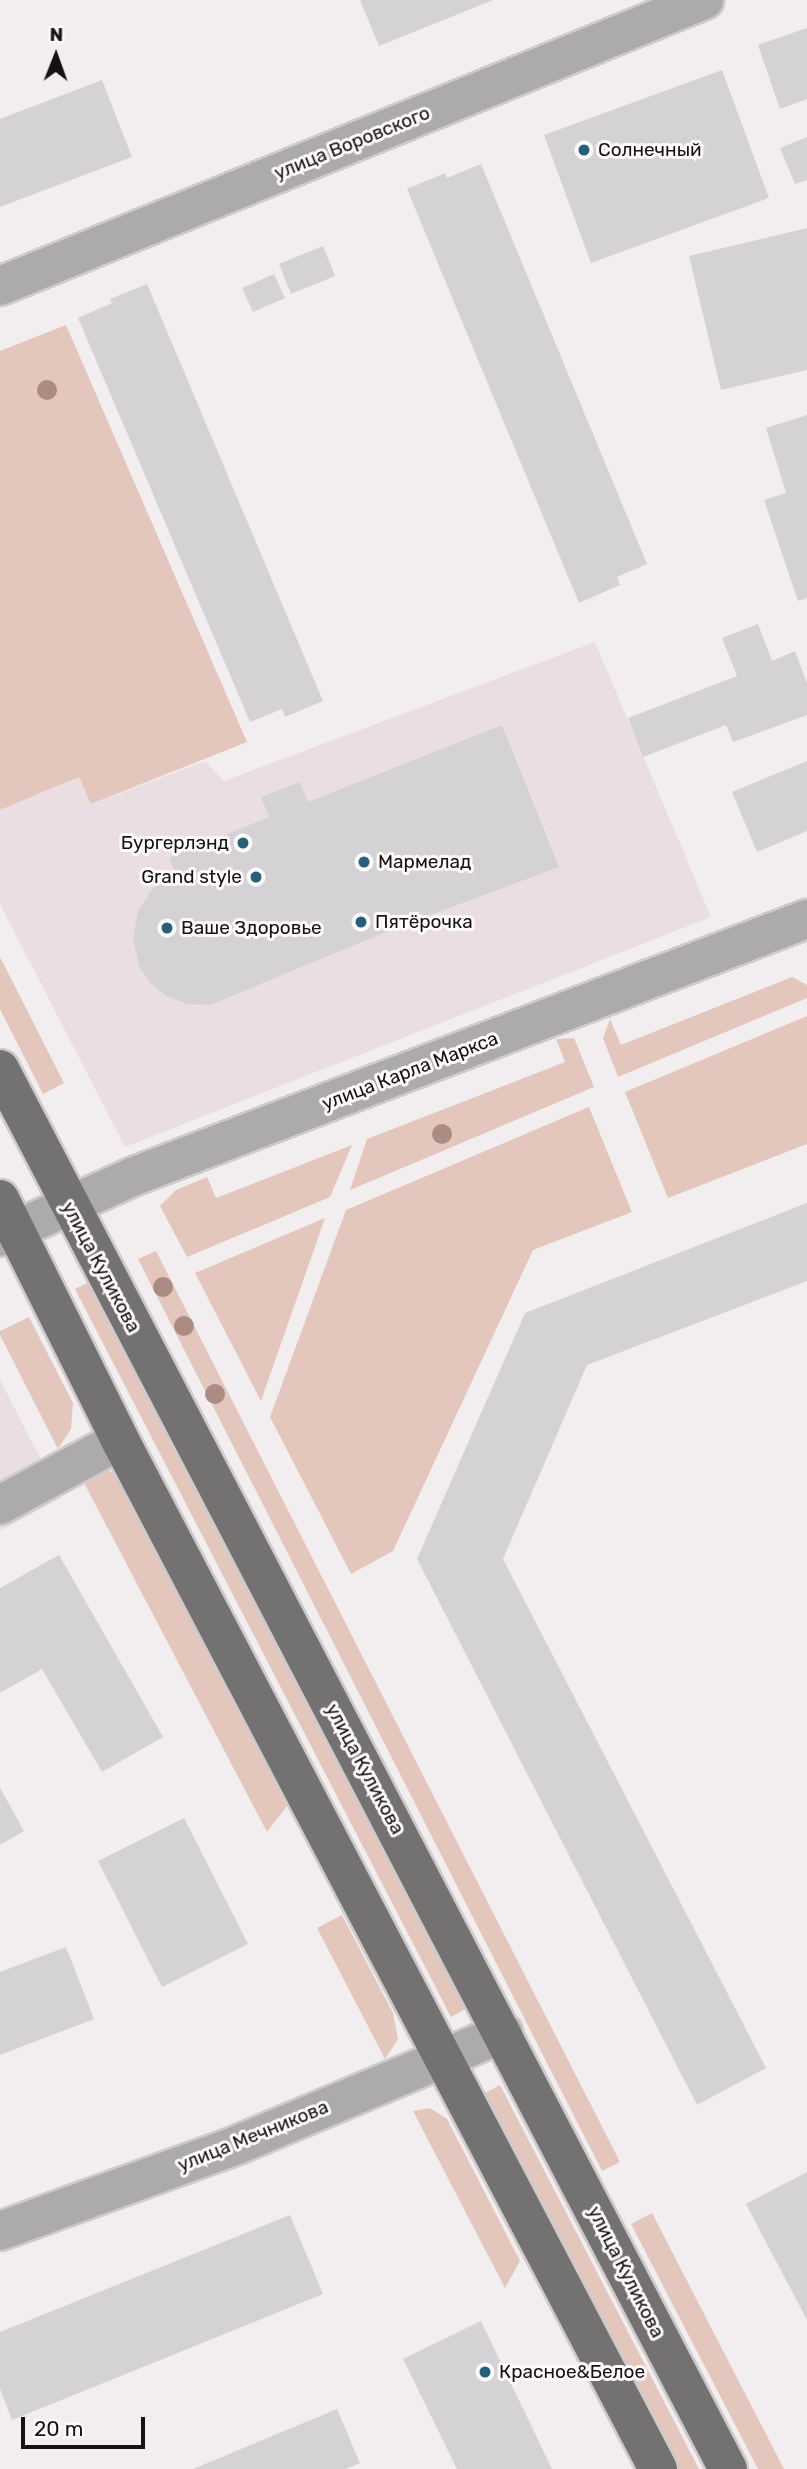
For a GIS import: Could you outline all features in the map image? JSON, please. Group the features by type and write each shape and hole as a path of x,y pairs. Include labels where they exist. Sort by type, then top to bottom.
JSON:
{"main road":[{"name":"улица Куликова","path":"0,1069 728,2469"},
{"path":"5,1222 658,2469"}],"street":[{"name":"улица Воровского","path":"0,286 704,0"},
{"name":"улица Карла Маркса","path":"5,1222 69,1206 132,1177 807,919"},
{"path":"0,1505 120,1440"},
{"name":"улица Мечникова","path":"0,2231 237,2145 503,2033"}],"shaded area":[{"path":"66,325 247,742 91,804 79,777 0,810 0,351"},
{"path":"595,642 711,917 125,1147 0,904 0,810 79,777 92,804 205,761 224,781"},
{"path":"0,957 64,1083 43,1094 0,1009"},
{"path":"792,977 807,985 807,998 618,1077 603,1038 610,1019 621,1045"},
{"path":"807,1016 807,1144 668,1198 625,1092"},
{"path":"574,1038 594,1087 350,1190 367,1139 565,1062 556,1039"},
{"path":"589,1107 632,1212 533,1250 393,1551 351,1574 270,1417 346,1210"},
{"path":"352,1145 330,1197 187,1257 160,1206 176,1190 207,1177 216,1198"},
{"path":"325,1218 261,1401 195,1273"},
{"path":"156,1251 620,2162 602,2171 138,1259"},
{"path":"91,1281 467,2008 451,2017 75,1289"},
{"path":"29,1317 73,1403 71,1429 58,1449 0,1335 0,1331"},
{"path":"0,1380 61,1498 0,1531"},
{"path":"106,1469 118,1476 287,1806 267,1832 82,1479"},
{"path":"342,1915 393,2013 398,2039 385,2059 317,1928"},
{"path":"500,2085 699,2469 677,2469 483,2094"},
{"path":"430,2108 447,2119 520,2261 505,2288 413,2111"},
{"path":"652,2213 784,2469 758,2469 631,2224"}],"building":[{"path":"360,0 493,0 379,46"},
{"path":"807,28 807,99 780,109 758,45"},
{"path":"722,70 769,198 591,263 544,135"},
{"path":"102,80 132,157 0,207 0,119"},
{"path":"807,137 807,180 795,184 780,148"},
{"path":"481,164 647,564 617,577 620,585 579,603 407,189 445,173 447,178"},
{"path":"807,228 807,370 721,390 689,256"},
{"path":"323,246 335,276 291,294 279,264"},
{"path":"274,274 285,298 253,312 242,288"},
{"path":"147,284 323,701 285,717 282,709 250,722 78,318 112,303 110,299"},
{"path":"807,415 807,598 798,601 764,500 786,493 766,428"},
{"path":"758,624 772,661 795,651 807,683 807,715 733,742 726,725 643,757 628,718 737,676 722,638"},
{"name":"Мармелад","path":"502,725 559,867 393,929 210,1005 188,1004 166,996 150,983 139,966 133,938 138,911 153,888 176,874 169,858 269,817 261,797 300,782 308,802"},
{"path":"807,761 807,831 757,852 732,792"},
{"path":"807,1203 807,1281 587,1365 503,1559 766,2068 697,2105 417,1559 525,1313"},
{"path":"59,1555 163,1737 102,1772 42,1669 0,1693 0,1588"},
{"path":"0,1788 24,1831 0,1845"},
{"path":"184,1818 248,1944 162,1987 98,1861"},
{"path":"66,1947 94,2019 0,2055 0,1972"},
{"path":"807,2172 807,2320 746,2204"},
{"path":"290,2215 323,2294 12,2420 0,2389 0,2332"},
{"path":"481,2321 552,2469 457,2469 403,2359"},
{"path":"337,2409 360,2463 346,2469 193,2469"}],"place":[{"name":"Солнечный","path":"584,150"},
{"name":"Бургерлэнд","path":"243,843"},
{"name":"Мармелад","path":"364,862"},
{"name":"Grand style","path":"256,877"},
{"name":"Пятёрочка","path":"361,922"},
{"name":"Ваше Здоровье","path":"167,928"},
{"name":"Красное&Белое","path":"485,2372"}]}
